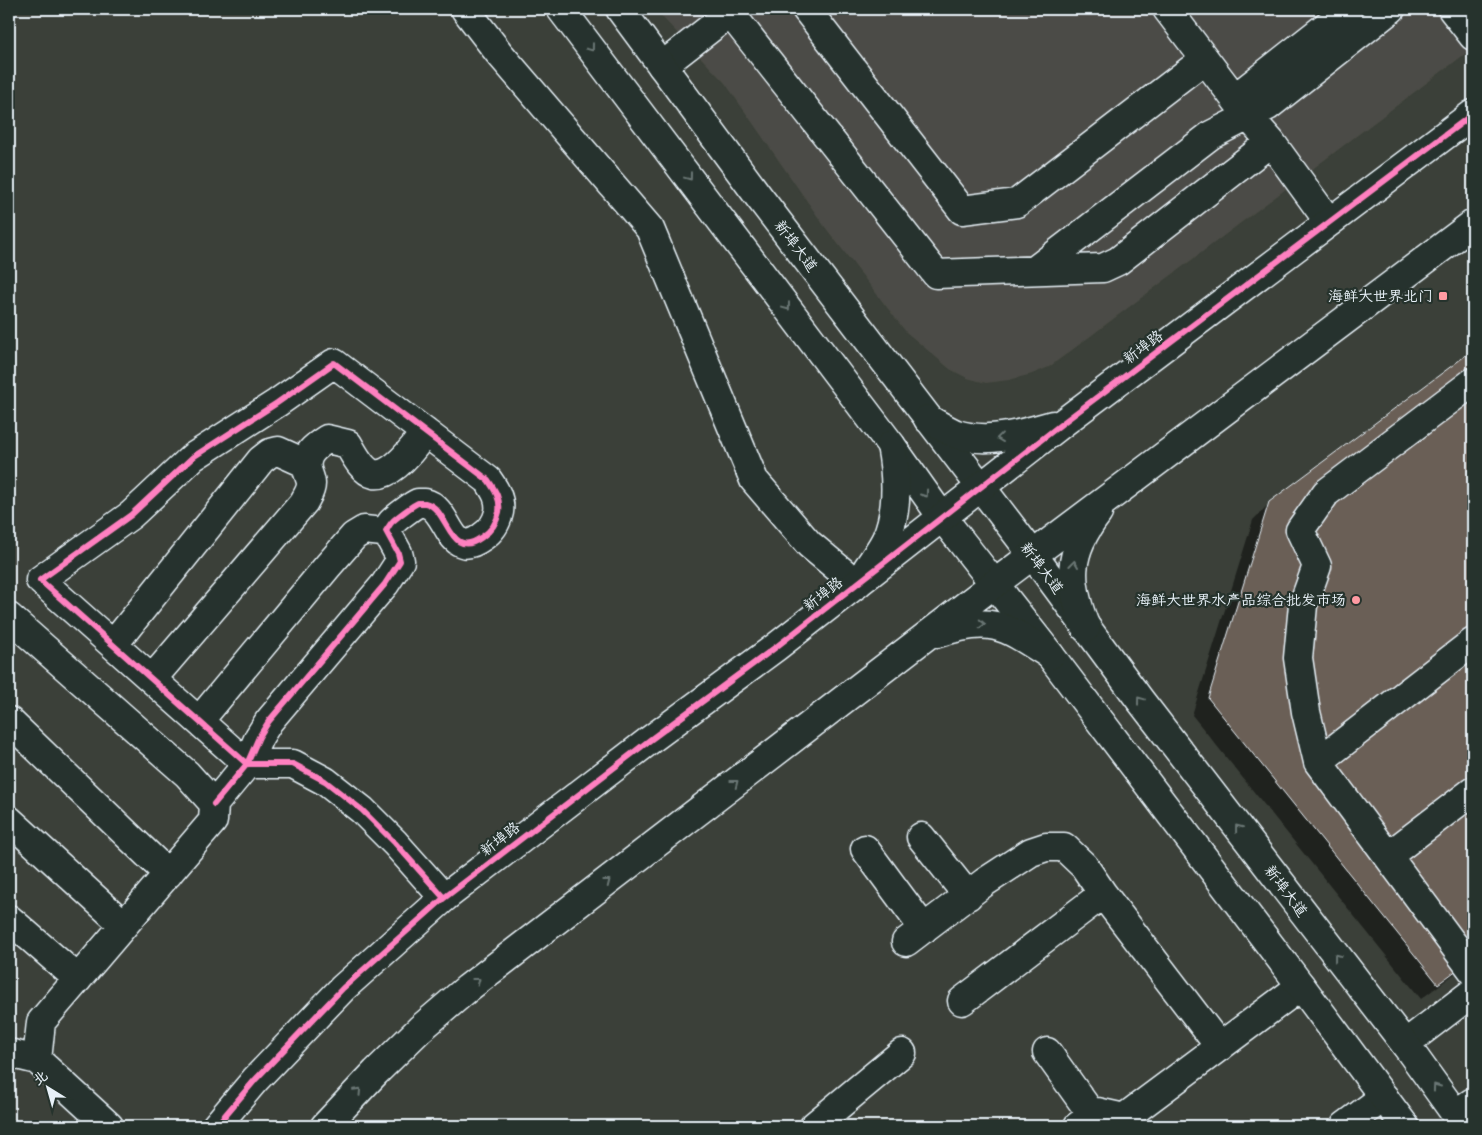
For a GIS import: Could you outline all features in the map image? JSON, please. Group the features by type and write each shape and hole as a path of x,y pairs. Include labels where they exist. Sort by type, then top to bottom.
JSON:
{"main road":[{"path":"465,9 499,53 650,229 754,480 810,544 857,584 886,538 894,514 896,469 891,445"},
{"path":"561,9 891,445 942,517 1050,655 1405,1126"},
{"name":"新埠大道","path":"620,9 759,197 1145,706 1405,1044 1464,1114"},
{"path":"806,9 962,210 1017,203 1205,59"},
{"path":"1167,9 1271,142 1329,222"},
{"path":"1035,270 1211,135 1348,9"},
{"path":"1242,107 1268,106 1391,9"},
{"path":"1452,9 1473,36"},
{"path":"662,66 731,10 936,274 1103,268 1118,261 1271,142"},
{"name":"新埠路","path":"216,1126 255,1080 342,988 444,898 650,740 776,647 1064,422 1473,114"},
{"path":"325,1126 420,1029 468,988 1032,555 1473,224"},
{"path":"386,531 392,521 417,503 425,503 435,507 452,536 461,543 473,543 484,536 495,524 499,510 498,496 488,480 334,363 193,458 131,514 40,580 248,764 293,764 325,781 362,810 395,843 444,898"},
{"path":"1473,382 1326,493 1300,530 1317,566 1303,606 1298,658 1306,712 1318,762 1473,971"},
{"path":"928,419 956,434 991,439 1018,436 1064,422"},
{"path":"152,679 304,502 310,492 311,484 306,461 310,452 327,439 337,440 348,444 364,468 374,474 385,472 396,466 425,432"},
{"path":"113,645 261,460 270,453 278,451 298,460 306,461"},
{"path":"1086,628 1077,605 1073,583 1074,561 1080,541 1093,520 1112,496"},
{"path":"199,721 326,567 354,536 364,530 386,531"},
{"path":"37,1060 41,1022 213,821 214,804 248,764 259,737 269,721 385,584 400,561 398,553 386,531"},
{"path":"9,617 187,774 214,804"},
{"path":"918,642 957,627 990,624 1006,628 1050,655"},
{"path":"1318,762 1473,642"},
{"path":"9,721 168,874"},
{"path":"1388,856 1473,790"},
{"path":"9,820 124,925"},
{"path":"921,838 968,896"},
{"path":"865,849 915,935 1031,852 1046,847 1064,847 1084,866 1103,894 1220,1047"},
{"path":"962,1001 1103,894"},
{"path":"9,919 78,979"},
{"path":"1047,1052 1085,1121 1097,1112 1124,1118 1301,986"},
{"path":"1405,1044 1473,992"},
{"path":"9,1053 37,1060 109,1126"},
{"path":"814,1126 902,1053"},
{"path":"1345,1126 1384,1097"}],"shaded area":[{"path":"655,9 1473,9 1473,48 1049,367 1009,380 986,383 967,378 950,369 906,332 825,227 725,83"}],"building":[{"name":"海鲜大世界水产品综合批发市场","path":"1473,350 1473,958 1438,984 1208,698 1269,502"}],"cycle path":[{"path":"216,1126 255,1080 343,988 444,898 650,740 776,647 1064,422 1473,114"},
{"path":"214,804 247,764 40,580 131,515 193,457 277,403 334,363 488,480 498,499 499,512 491,529 471,543 462,543 456,539 440,514 433,507 425,503 416,504 392,522 386,531 398,553 400,561 385,584 269,721 259,737 247,764 293,764 325,781 362,810 395,843 444,898"}],"place":[{"name":"海鲜大世界北门","path":"1443,296"},
{"name":"海鲜大世界水产品综合批发市场","path":"1356,600"}]}
